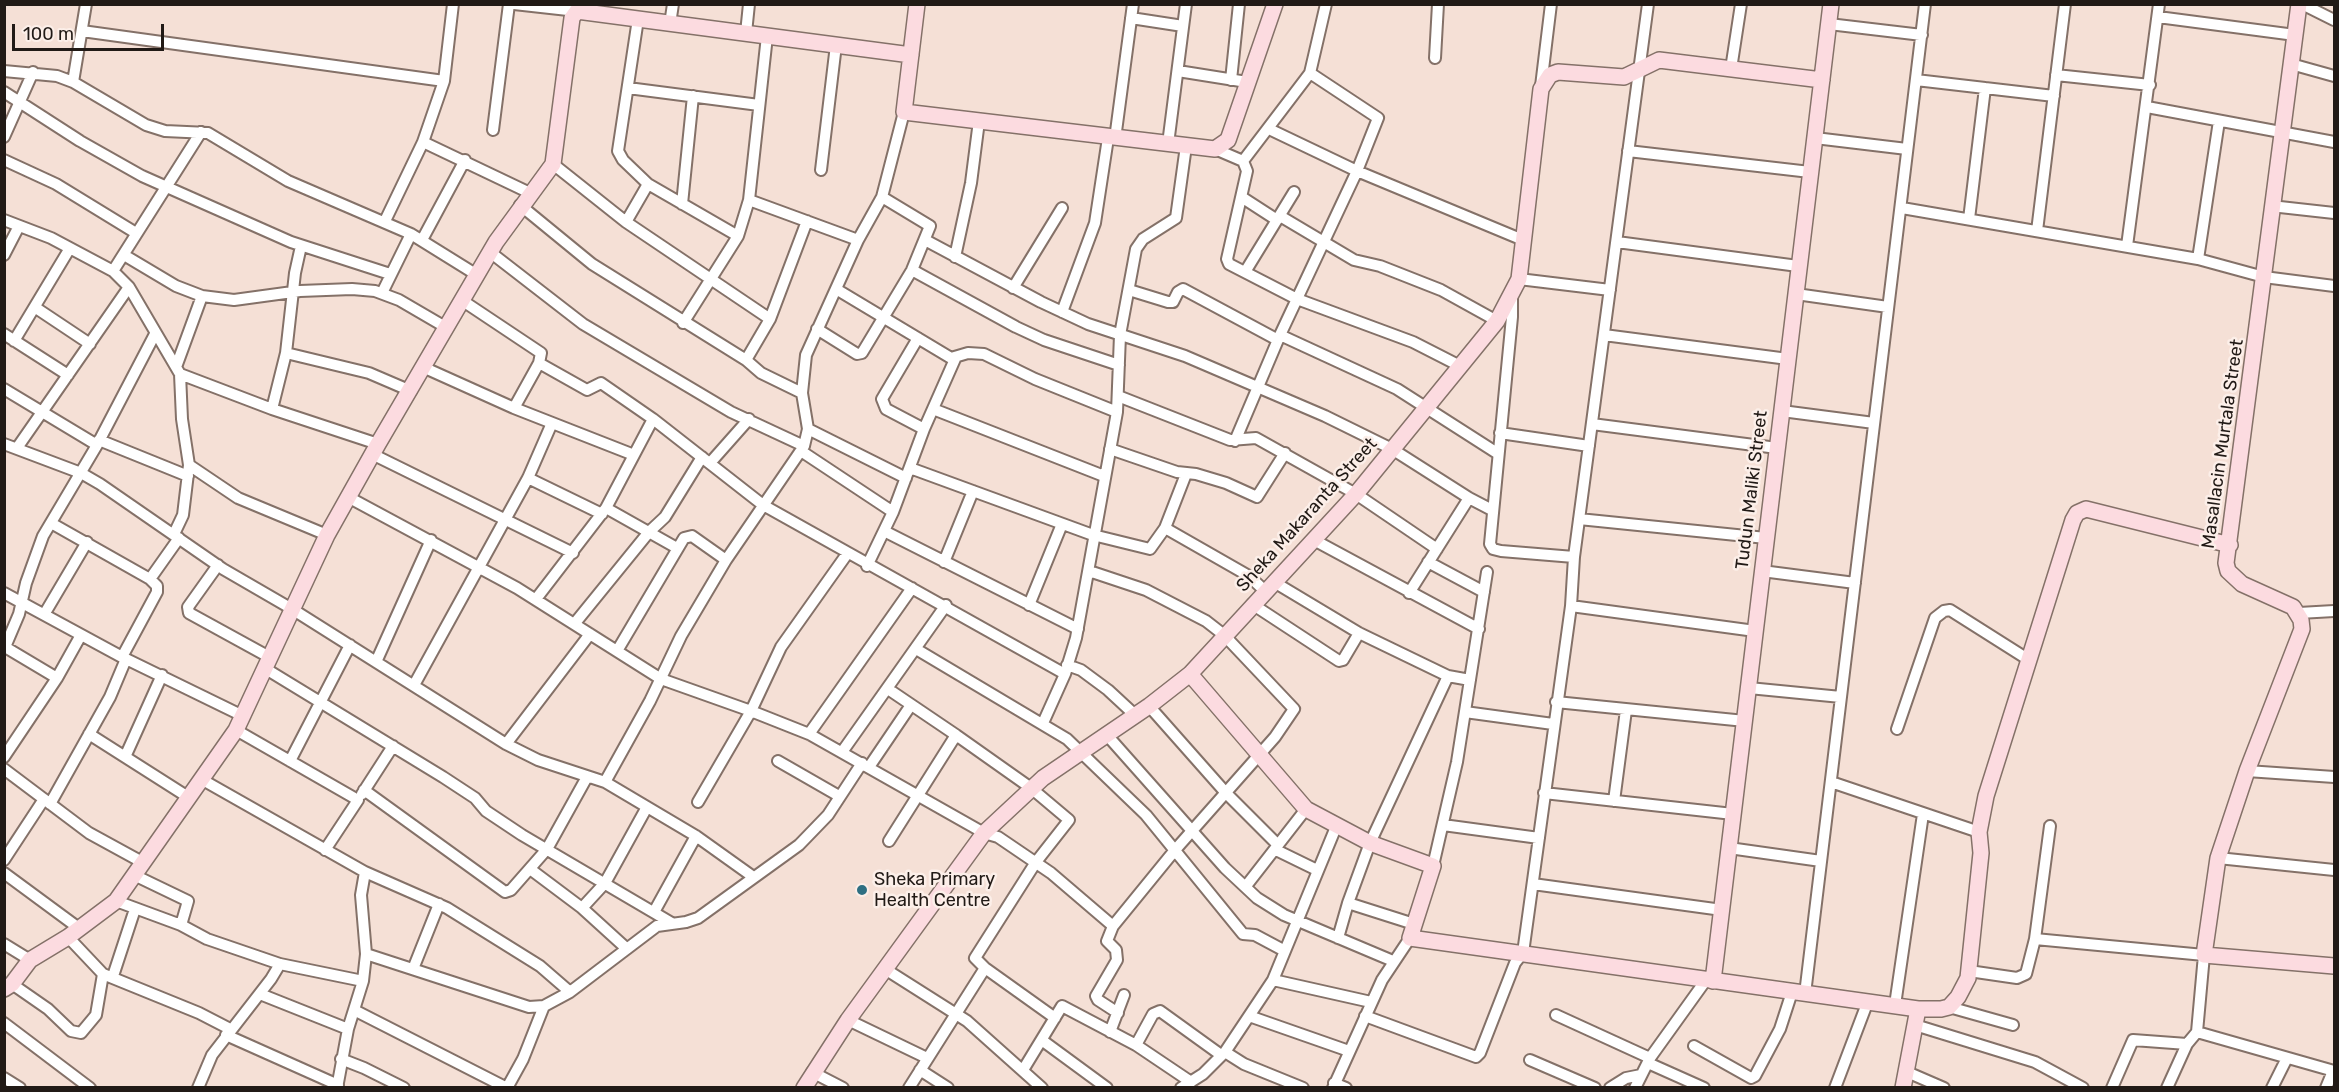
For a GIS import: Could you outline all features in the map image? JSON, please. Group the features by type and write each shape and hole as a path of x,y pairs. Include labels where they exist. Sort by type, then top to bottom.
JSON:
{"street":[{"path":"73,82 86,4"},
{"path":"386,222 423,142 444,81 453,4"},
{"path":"493,130 509,4"},
{"path":"514,4 911,55"},
{"path":"670,24 673,4"},
{"path":"746,33 749,4"},
{"path":"605,783 662,679 681,636 726,560 803,449 808,429 802,393 806,355 858,240 882,197 904,112 917,4"},
{"path":"1062,312 1095,223 1133,4"},
{"path":"1168,144 1186,4"},
{"path":"1232,80 1239,4"},
{"path":"1215,149 1223,147 1228,140 1275,4"},
{"path":"1243,161 1310,74 1326,4"},
{"path":"1435,58 1438,4"},
{"path":"1541,89 1551,4"},
{"path":"1365,1016 1476,1057 1480,1053 1515,963 1523,952 1571,606 1574,557 1617,242 1637,72 1648,4"},
{"path":"1731,69 1742,4"},
{"name":"Tudun Maliki Street","path":"1710,980 1722,910 1831,4"},
{"path":"1694,1046 1751,1078 1755,1076 1799,993 1821,861 1925,4"},
{"path":"2127,246 2159,4"},
{"path":"2300,4 2334,20"},
{"name":"Masallacin Murtala Street","path":"2299,612 2234,578 2226,563 2264,277 2271,206 2300,4"},
{"path":"2037,231 2063,5"},
{"path":"135,909 108,975 96,1015 81,1033 71,1031 48,1009 8,987 30,960 74,933 116,902 236,730 327,535 348,497 490,252 525,199 553,164 572,18 577,11"},
{"path":"1131,18 1183,26"},
{"path":"2158,18 2295,34"},
{"path":"638,19 618,151 623,160 648,184 738,236"},
{"path":"1828,24 1922,35"},
{"path":"82,31 444,81"},
{"path":"683,323 738,236 749,200 767,36"},
{"path":"822,170 836,45"},
{"path":"1541,89 1554,72 1623,77 1659,60 1822,80"},
{"path":"2291,64 2334,76"},
{"path":"4,71 57,76 73,82 146,125 165,131 208,133 288,181 411,234 477,274"},
{"path":"1178,71 1247,82"},
{"path":"4,137 33,72"},
{"path":"1235,441 1279,337 1357,171 1377,116 1310,74"},
{"path":"2056,75 2150,85"},
{"path":"1916,80 2054,96"},
{"path":"628,88 759,105"},
{"path":"1969,219 1984,88"},
{"name":"Sheka Makaranta Street","path":"804,1088 812,1072 848,1020 984,833 1031,788 1079,752 1149,706 1190,674 1252,604 1356,494 1425,406 1497,321 1512,297 1519,279 1541,89"},
{"path":"4,92 80,141 142,176 301,246 390,274"},
{"path":"682,204 693,96"},
{"path":"2147,107 2334,142"},
{"path":"904,112 1215,149 1243,161 1247,171 1243,198 1227,259 1229,264 1297,299 1413,342 1460,366"},
{"path":"955,257 971,183 979,121"},
{"path":"2198,259 2219,121"},
{"path":"1269,129 1357,171 1523,240"},
{"path":"113,270 201,132"},
{"path":"1815,138 1907,149"},
{"path":"423,142 465,160 525,199 592,264 683,323 746,360 761,373 802,393"},
{"path":"1043,723 1066,669 1078,629 1093,535 1117,412 1120,335 1137,249 1143,238 1176,218 1186,146"},
{"path":"1628,151 1810,172"},
{"path":"4,160 56,184 136,233"},
{"path":"422,240 465,160"},
{"path":"553,164 626,222 770,319"},
{"path":"626,222 648,184"},
{"path":"1245,272 1293,192"},
{"path":"817,329 857,354 865,351 912,270 930,226 927,222 882,197"},
{"path":"1243,198 1354,260 1380,266 1441,290 1497,321"},
{"path":"749,200 858,240"},
{"path":"2271,206 2334,213"},
{"path":"1013,288 1062,208"},
{"path":"1902,208 2198,259 2264,277 2334,286"},
{"path":"4,220 70,248 113,270 129,287 178,370 375,449 573,553"},
{"path":"746,360 770,319 807,221"},
{"path":"4,255 19,226"},
{"path":"382,293 411,234"},
{"path":"925,240 1062,312 1120,335 1185,356 1259,386 1392,449 1492,510"},
{"path":"1617,242 1798,266"},
{"path":"272,409 286,353 301,246"},
{"path":"68,375 7,337 36,308 70,248"},
{"path":"490,252 583,324 730,411 803,449 894,512"},
{"path":"124,255 176,286 202,296 234,300 293,292 352,289 382,293 447,328"},
{"path":"912,270 1044,340 1119,365"},
{"path":"1519,279 1610,290"},
{"path":"17,448 129,287"},
{"path":"836,289 955,358"},
{"path":"1129,290 1168,302 1173,302 1178,292 1183,290 1279,337 1386,383 1497,453"},
{"path":"1796,294 1888,307"},
{"path":"150,579 176,536 183,515 189,471 188,444 182,419 178,370 202,296"},
{"path":"1512,297 1490,544 1493,549 1574,557"},
{"path":"463,301 539,350 542,356 514,408"},
{"path":"36,308 90,344"},
{"path":"57,678 4,647 23,602 26,583 43,536 98,443 155,334"},
{"path":"1604,336 1788,359"},
{"path":"918,338 882,399 885,409 924,429"},
{"path":"286,353 369,373 411,391"},
{"path":"867,566 894,512 924,429 955,358 968,353 984,354 1035,379 1117,412"},
{"path":"539,363 587,390 602,383 653,419 764,505 867,566 1066,669 1081,670 1135,715"},
{"path":"424,368 514,408 634,455"},
{"path":"4,389 98,443 189,471 238,498 327,535"},
{"path":"1118,396 1235,441 1256,438 1356,494 1437,549"},
{"path":"933,409 1104,476"},
{"path":"1782,411 1874,423"},
{"path":"536,600 604,511 653,419"},
{"path":"575,623 649,532 665,517 706,460 748,419"},
{"path":"414,685 528,478 552,423"},
{"path":"1592,424 1777,448"},
{"path":"808,429 908,473 973,491 1093,535 1150,549 1165,528 1186,474"},
{"path":"1500,433 1589,446"},
{"path":"4,444 81,473 129,502 218,565 506,744 538,760 605,783 696,836 752,876"},
{"path":"1110,449 1186,474 1196,474 1226,483 1258,497 1286,453"},
{"path":"528,478 604,511 678,548"},
{"path":"944,562 973,491"},
{"path":"348,497 478,566 575,623 662,679 809,734 984,833 998,837 1036,862 1113,926"},
{"path":"1409,593 1469,498"},
{"path":"1949,1007 1964,988 1969,971 1981,853 1979,832 1986,796 2077,513 2086,509 2230,545"},
{"path":"1579,519 1766,537"},
{"path":"4,860 47,801 89,734 115,688 124,658 157,592 157,586 150,579 51,523"},
{"path":"1029,604 1062,524"},
{"path":"1165,528 1248,576 1359,633 1448,676 1470,680"},
{"path":"884,531 1078,629"},
{"path":"617,651 684,538 692,536 726,560"},
{"path":"376,662 431,540"},
{"path":"1314,540 1479,629"},
{"path":"45,613 87,542"},
{"path":"698,802 751,711 781,647 847,554"},
{"path":"1428,562 1484,592"},
{"path":"218,565 188,607 189,613 269,663 321,702 475,798 486,811 670,922"},
{"path":"1089,571 1146,590 1206,621 1224,635 1294,709 1260,754 1175,850 1113,926 1107,941 1116,950 1118,960 1096,996 1098,1000 1118,1013"},
{"path":"1346,1088 1333,1085 1371,1002 1393,960 1412,931 1433,866 1465,712 1487,572"},
{"path":"1762,572 1855,583"},
{"path":"809,734 912,588"},
{"path":"4,593 45,613 124,658 243,716"},
{"path":"1252,604 1339,661 1343,660 1359,633"},
{"path":"842,752 946,605"},
{"path":"1571,606 1755,631"},
{"path":"1897,729 1935,618 1944,611 1950,610 2029,660"},
{"path":"2168,1088 2187,1044 2198,1032 2204,955 2218,858 2247,771 2302,629 2299,612 2334,611"},
{"path":"506,744 590,634"},
{"path":"4,757 57,678 81,635"},
{"path":"290,761 350,645"},
{"path":"916,649 1043,723 1079,752 1137,805 1243,934 1254,934 1285,951"},
{"path":"1190,674 1306,809 1336,827 1370,843 1433,866"},
{"path":"125,757 162,675"},
{"path":"1338,938 1370,843 1448,676"},
{"path":"1749,688 1841,697"},
{"path":"888,689 1031,788 1069,820 1036,862 975,958 985,968 1055,1018"},
{"path":"1556,702 1745,721"},
{"path":"366,954 529,1007 544,1006 570,992 657,926 670,922 687,922 698,918 813,832 911,705"},
{"path":"1149,706 1277,847 1317,870"},
{"path":"1614,801 1626,710"},
{"path":"1465,712 1554,724"},
{"path":"236,730 290,761 361,795 505,892 511,890 547,849 588,777"},
{"path":"89,734 188,797"},
{"path":"1106,734 1225,868 1246,885 1257,898 1273,910 1393,960"},
{"path":"889,842 956,735"},
{"path":"325,850 393,746"},
{"path":"778,761 839,796"},
{"path":"4,769 138,868 185,898 189,904 181,925"},
{"path":"2247,771 2334,777"},
{"path":"201,779 365,872 439,904 491,934 540,966 570,992"},
{"path":"1831,782 1979,832"},
{"path":"1544,793 1733,814"},
{"path":"582,908 605,883 646,807"},
{"path":"1246,885 1306,809"},
{"path":"1894,1005 1923,814"},
{"path":"1443,825 1539,838"},
{"path":"1969,971 2021,977 2026,974 2035,939 2050,826"},
{"path":"1180,1088 1191,1082 1223,1053 1273,980 1336,827"},
{"path":"654,912 696,836"},
{"path":"1729,848 1821,861"},
{"path":"2218,858 2334,870"},
{"path":"530,870 582,908 626,948"},
{"path":"4,873 74,933 108,975 338,1086 348,1029 363,981 366,954 361,895 365,872"},
{"path":"1533,884 1722,910"},
{"path":"116,902 181,925 207,939 280,964 363,981"},
{"path":"1348,903 1412,931 1523,952 1918,1009 1949,1007 2013,1025"},
{"path":"413,969 439,904"},
{"path":"2035,939 2334,966"},
{"path":"4,944 30,960"},
{"path":"198,1088 212,1055 260,994 280,964"},
{"path":"909,1088 985,968"},
{"path":"885,969 956,1014 1042,1088"},
{"path":"1273,980 1371,1002"},
{"path":"1635,1088 1649,1060 1710,980"},
{"path":"260,994 348,1029"},
{"path":"1110,1032 1124,995"},
{"path":"1835,1088 1868,1000"},
{"path":"354,1010 507,1087 523,1059 544,1006"},
{"path":"1023,1070 1064,1006 1136,1045 1191,1082"},
{"path":"1903,1088 1918,1009"},
{"path":"1136,1045 1153,1014 1160,1011 1223,1053 1302,1088"},
{"path":"1556,1015 1704,1088"},
{"path":"1249,1016 1349,1051"},
{"path":"848,1020 927,1058"},
{"path":"4,1023 82,1086"},
{"path":"1915,1025 2035,1062 2083,1088"},
{"path":"2198,1032 2334,1071 2326,1088"},
{"path":"2112,1088 2133,1040 2187,1044"},
{"path":"1043,1041 1107,1088"},
{"path":"2272,1088 2287,1058"},
{"path":"341,1059 404,1088"},
{"path":"1530,1060 1595,1088"},
{"path":"920,1070 948,1088"},
{"path":"812,1072 843,1088"},
{"path":"1907,1072 1944,1088"},
{"path":"1610,1088 1626,1078 1641,1075"},
{"path":"4,1078 20,1088"}],"place":[{"name":"Sheka Primary Health Centre","path":"862,890"}]}
